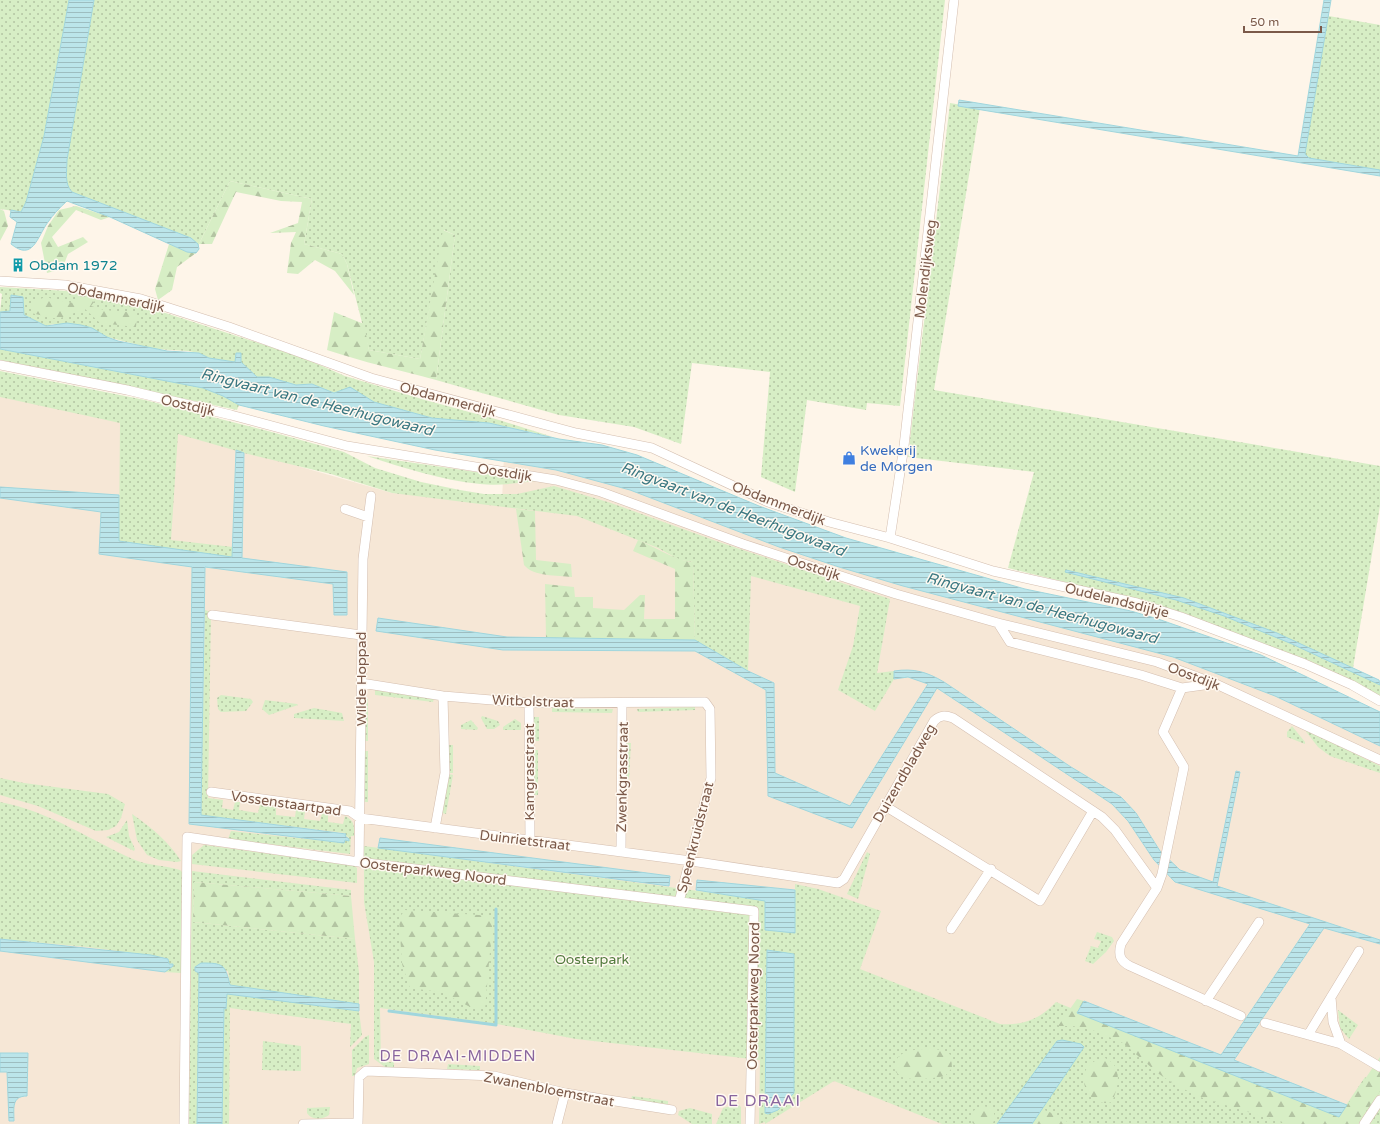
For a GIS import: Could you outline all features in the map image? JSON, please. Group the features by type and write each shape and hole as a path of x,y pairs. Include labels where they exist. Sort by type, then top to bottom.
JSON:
{"street":[{"name":"Molendijksweg","path":"890,538 904,446 954,0"},
{"name":"Obdammerdijk","path":"0,282 64,285 141,299 229,327 371,378 576,434 652,448 768,502 860,532 890,538"},
{"name":"Oostdijk","path":"0,365 127,390 231,415 347,446 556,480 601,492 743,544 835,574 998,623 1150,660 1216,684 1380,760"},
{"name":"Wilde Hoppad","path":"359,862 363,559 371,496"},
{"path":"345,509 368,516"},
{"name":"Oudelandsdijkje","path":"890,538 993,571 1137,603 1173,614 1305,664 1380,701"},
{"path":"212,615 361,635"},
{"name":"Oostdijk","path":"998,623 1010,642 1141,675 1182,688"},
{"name":"Witbolstraat","path":"361,683 443,696 529,703 705,702"},
{"path":"1216,684 1182,688 1163,732 1184,767 1168,854 1157,888 1121,944 1120,955 1121,960 1130,966 1241,1016"},
{"path":"435,828 445,773 443,696"},
{"name":"Speenkruidstraat","path":"679,902 711,778 710,709 705,702"},
{"name":"Kamgrasstraat","path":"529,703 530,840"},
{"name":"Zwenkgrasstraat","path":"621,852 622,703"},
{"name":"Duizendbladweg","path":"690,861 838,883 844,879 934,721 937,717 945,715 953,718 1093,811 1114,830 1157,888"},
{"name":"Vossenstaartpad","path":"211,792 350,811 360,818"},
{"path":"885,806 991,869 1040,901 1093,811"},
{"name":"Duinrietstraat","path":"360,818 690,861"},
{"name":"Oosterparkweg Noord","path":"184,1124 187,837 359,862 754,911 750,1124"},
{"path":"951,929 991,869"},
{"path":"1206,1001 1258,922"},
{"path":"1308,1035 1359,951"},
{"path":"1332,997 1334,1022 1341,1044"},
{"path":"1265,1023 1341,1044 1380,1067"},
{"name":"Zwanenbloemstraat","path":"358,1123 359,1077 366,1071 494,1076 565,1094 672,1110"},
{"path":"557,1124 565,1094"},
{"path":"1364,1124 1380,1100"},
{"path":"303,1124 358,1123"}],"shaded area":[{"path":"0,386 162,427 392,493 502,502 504,454 676,501 1176,647 1380,734 1380,1124 0,1124"}],"green space":[{"path":"0,0 69,0 44,136 26,202 21,212 0,209"},
{"path":"94,0 945,0 900,406 867,403 866,410 807,400 795,492 761,477 770,372 692,363 681,444 634,427 559,415 436,380 455,235 444,230 420,359 369,350 347,264 342,254 304,244 312,199 230,181 198,246 191,238 72,192 69,189 66,172 67,160"},
{"path":"1323,15 1380,25 1380,174 1301,161"},
{"path":"950,103 980,108 934,390 1380,466 1380,506 1353,668 1380,682 1380,696 1336,673 1275,649 1134,599 1008,568 1034,472 908,457"},
{"path":"230,181 312,199 304,244 342,254 347,264 354,295 335,271 315,260 298,274 287,273 291,243 296,232 270,233 298,223 302,202 281,201 236,192 212,244 199,244"},
{"path":"76,206 110,217 101,220 76,210 52,237 58,247 83,237 88,242 68,254 62,269 47,273 41,243 48,226 59,210"},
{"path":"0,209 4,211 8,226 0,241"},
{"path":"443,230 455,235 436,380 327,350 334,312 364,324 369,350 420,359"},
{"path":"169,244 187,252 196,253 177,267 172,290 158,300 155,289"},
{"path":"0,287 68,291 150,308 299,356 345,376 553,437 489,423 432,418 374,402 356,391 348,389 335,393 312,384 296,385 269,377 257,377 241,362 241,353 236,362 209,358 199,353 188,351 155,349 107,337 99,332 53,324 46,326 24,315 23,297 17,296 10,311 0,312 2,294 0,293"},
{"path":"83,295 97,298 91,306 104,310 137,313 136,327 100,323 85,309 58,319 31,313 32,303 45,297 71,303"},
{"path":"0,349 203,388 223,396 239,405 237,410 0,360"},
{"path":"0,371 145,400 268,431 344,452 375,468 421,482 484,494 517,494 554,486 611,503 719,542 890,599 877,673 894,671 894,679 875,711 838,690 853,646 860,606 751,576 748,671 695,640 693,562 680,560 658,548 577,516 392,493 331,474 244,453 178,434 171,540 233,547 233,558 119,541 120,423 0,397"},
{"path":"367,456 537,481 494,485 451,480"},
{"path":"516,509 535,511 536,560 571,564 572,577 540,574 528,569 524,565"},
{"path":"638,540 673,557 693,562 695,640 546,638 545,584 574,587 575,597 593,597 593,608 624,610 640,595 645,595 644,619 675,619 675,569 633,551"},
{"path":"205,610 211,612 208,798 223,800 222,808 233,810 235,802 240,802 239,810 258,813 260,805 276,807 276,815 295,817 296,810 305,811 304,819 320,821 322,813 328,814 328,822 343,824 345,816 351,820 354,827 354,836 351,836 350,854 228,839 231,831 344,843 349,837 345,836 345,833 201,815"},
{"path":"375,690 434,698 433,702 375,695"},
{"path":"221,695 251,699 253,702 246,711 221,712 218,709 217,698"},
{"path":"364,699 368,699 368,741 364,741"},
{"path":"265,700 298,705 269,715 262,709"},
{"path":"695,707 695,710 638,712 637,709"},
{"path":"314,708 342,713 344,721 294,718 294,714"},
{"path":"552,708 613,709 612,713 552,712"},
{"path":"482,716 498,721 500,725 494,729 487,729 481,718"},
{"path":"534,717 539,717 539,741 534,741"},
{"path":"515,719 521,723 521,730 503,730 503,727"},
{"path":"471,720 478,728 477,730 461,729 461,725"},
{"path":"1292,726 1305,744 1287,737 1287,732"},
{"path":"1304,729 1380,766 1380,773 1330,756 1318,747"},
{"path":"627,743 631,743 629,779 625,779"},
{"path":"449,745 453,745 453,773 449,773"},
{"path":"534,750 538,750 538,795 533,795"},
{"path":"364,751 368,751 368,802 364,802"},
{"path":"449,774 453,775 446,814 442,813"},
{"path":"0,778 24,783 108,794 125,804 121,818 116,826 108,830 96,831 38,806 0,795"},
{"path":"0,802 18,806 52,819 135,860 180,870 182,872 181,973 165,972 173,964 169,964 168,959 162,957 88,947 0,939"},
{"path":"132,814 159,835 171,847 181,861 159,860 147,855 137,840"},
{"path":"127,820 129,836 135,849 134,851 106,837 119,832"},
{"path":"204,845 353,865 357,868 357,883 192,864 192,855"},
{"name":"Oosterpark","path":"364,846 765,900 765,930 795,933 795,884 818,889 881,911 860,969 1000,1024 1016,1024 1031,1020 1044,1013 1056,1002 1338,1117 1365,1077 1380,1088 1380,1124 942,1124 834,1081 765,1124 765,1122 759,1124 760,1060 576,1039 497,1024 380,1008 381,1062 394,1062 394,1067 385,1067 374,1059 374,962 364,902"},
{"path":"867,852 870,854 858,899 847,894"},
{"path":"192,871 351,890 351,896 194,882 193,922 355,939 359,972 359,1004 230,985 228,971 201,963 195,967 195,971 199,973 197,1124 189,1124"},
{"path":"194,882 351,896 355,939 193,922"},
{"path":"405,910 493,916 485,1009 474,1009 441,992 410,988 402,964 399,918"},
{"path":"1097,932 1112,937 1114,941 1106,952 1093,964 1085,961 1091,946 1098,948 1101,941 1094,939"},
{"path":"227,994 359,1011 362,1035 350,1047 351,1024 230,1008 229,1124 222,1124 224,1008 226,1009"},
{"path":"1077,999 1084,1001 1078,1013 1339,1117 1380,1057 1380,1091 1357,1124 1286,1124 1203,1098 1177,1086 1159,1074 1123,1043 1095,1031 1073,1026 1058,1026"},
{"path":"1338,1010 1358,1025 1349,1039 1340,1028"},
{"path":"369,1035 369,1064 357,1068 355,1076 352,1076 352,1050"},
{"path":"263,1041 301,1046 301,1071 262,1070"},
{"path":"919,1049 942,1050 951,1055 952,1068 945,1076 926,1079 912,1079 905,1078 895,1071 897,1058 901,1054"},
{"path":"1105,1058 1115,1066 1118,1078 1112,1102 1102,1103 1094,1099 1088,1093 1084,1085 1084,1076 1087,1068 1094,1062"},
{"path":"448,1064 480,1066 480,1070 447,1069"},
{"path":"632,1096 668,1101 668,1105 631,1100"},
{"path":"738,1104 741,1107 741,1124 716,1124 723,1108"},
{"path":"980,1106 989,1107 993,1111 995,1117 992,1124 974,1124 972,1122 972,1112"},
{"path":"330,1107 329,1115 324,1118 314,1118 307,1113 307,1108"},
{"path":"690,1108 712,1114 712,1124 692,1124 678,1115 679,1111"},
{"path":"1042,1109 1054,1114 1071,1124 1032,1124"}],"water":[{"path":"69,0 94,0 67,160 66,177 69,189 72,192 191,238 198,244 199,249 196,253 187,252 110,217 67,201 59,208 44,228 34,245 29,249 18,249 11,244 17,222 10,217 11,210 21,212 26,202 44,136"},
{"path":"1324,0 1331,0 1305,154 1309,158 1380,170 1380,176 958,106 959,100 1298,156"},
{"name":"Ringvaart van de Heerhugowaard","path":"11,295 23,297 24,315 46,326 67,323 81,325 92,328 107,337 118,341 167,351 199,353 209,358 235,362 236,353 241,353 241,362 257,377 269,377 296,385 312,384 334,393 350,387 374,402 432,418 489,423 559,439 602,445 637,455 759,506 846,538 1025,589 1131,611 1158,619 1261,655 1380,712 1380,746 1275,696 1173,657 903,586 839,567 779,547 630,490 556,470 435,450 324,426 239,405 223,396 203,388 0,349 0,312 10,311"},
{"path":"236,450 244,453 242,558 347,572 347,615 334,615 333,584 205,567 201,815 346,834 345,836 349,839 349,841 345,840 344,843 189,824 192,567 99,554 101,512 0,498 0,487 119,495 119,541 232,557"},
{"path":"1066,570 1184,598 1277,633 1379,680 1380,685 1292,644 1224,616 1176,600 1065,572"},
{"path":"378,618 507,637 695,640 748,671 774,683 775,773 850,806 928,684 908,677 894,679 894,671 908,670 926,673 944,682 1071,767 1121,797 1136,813 1160,851 1180,870 1213,882 1236,771 1240,772 1217,886 1380,940 1380,944 1324,928 1234,1060 1347,1105 1339,1117 1077,1013 1084,1001 1221,1055 1310,924 1175,882 1154,860 1128,821 1112,804 937,688 852,828 768,796 766,690 695,651 503,650 376,631"},
{"path":"380,838 670,876 669,886 378,848"},
{"path":"697,880 795,890 795,933 765,930 765,901 696,890"},
{"path":"0,939 151,955 168,959 169,964 173,964 173,966 165,972 0,951"},
{"path":"767,950 794,954 794,1093 778,1110 768,1114 765,1113"},
{"path":"201,963 214,963 222,966 230,985 359,1004 359,1011 227,994 226,1009 224,1008 222,1124 197,1124 199,973 195,971 195,967"},
{"path":"1062,1040 1081,1044 1084,1047 1032,1124 997,1124 1057,1041"},
{"path":"0,1053 28,1053 27,1096 18,1098 14,1104 14,1121 9,1121 7,1072 0,1072"}],"waterway":[{"path":"389,1011 496,1025 496,909"}],"place":[{"name":"Obdam 1972","path":"18,265"},
{"name":"Kwekerij de Morgen","path":"849,458"}],"district":[{"name":"DE DRAAI-MIDDEN","path":"458,1056"},
{"name":"DE DRAAI","path":"758,1100"}]}
